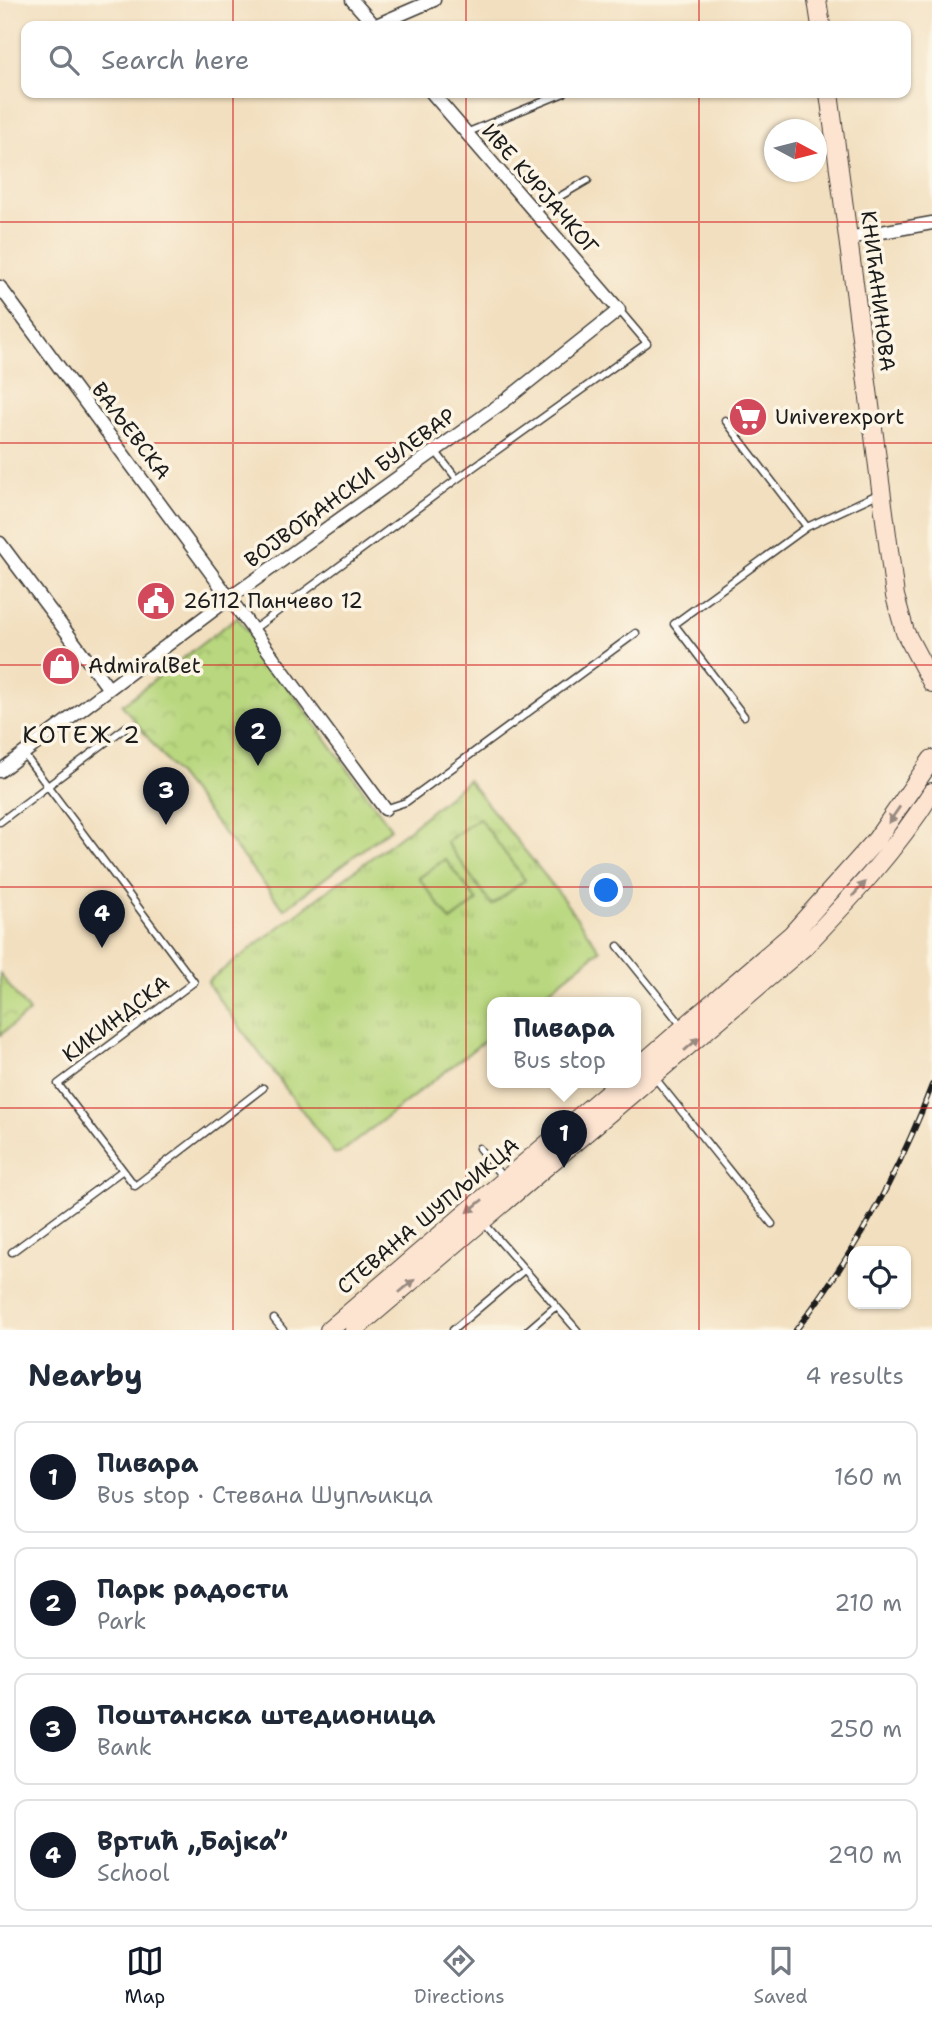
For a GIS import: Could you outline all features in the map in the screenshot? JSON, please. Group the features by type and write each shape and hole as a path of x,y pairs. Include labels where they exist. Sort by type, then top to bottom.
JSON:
{"main road":[{"path":"817,0 820,21"},
{"name":"КНИЋАНИНОВА","path":"830,98 895,596 905,632 925,662 932,683"},
{"path":"641,1065 761,962 820,905 876,840 932,759"},
{"name":"СТЕВАНА ШУПЉИКЦА","path":"641,1087 803,948 866,881 897,843 932,792"},
{"name":"СТЕВАНА ШУПЉИКЦА","path":"354,1330 483,1222 510,1188 614,1088"},
{"name":"СТЕВАНА ШУПЉИКЦА","path":"328,1330 640,1088"}],"street":[{"path":"352,0 370,21"},
{"path":"385,21 433,0"},
{"name":"ИВЕ КУРЈАЧКОГ","path":"436,98 619,310"},
{"path":"848,238 932,223"},
{"name":"ВАЉЕВСКА","path":"0,287 5,303 231,597 386,808"},
{"name":"ВОЈВОЂАНСКИ БУЛЕВАР","path":"0,771 231,597 506,400 619,310"},
{"path":"0,543 109,689"}],"lane":[{"path":"466,133 552,98"},
{"path":"534,212 588,180"},
{"path":"254,629 457,479 648,343 619,310"},
{"path":"725,420 807,527"},
{"path":"436,452 457,479"},
{"path":"744,716 674,624 807,527 881,493"},
{"path":"386,808 394,808 405,802 636,633"},
{"path":"0,822 126,727"},
{"path":"23,753 48,786"},
{"name":"КИКИНДСКА","path":"48,786 194,982 58,1084 122,1170"},
{"path":"618,946 684,1028"},
{"path":"654,1077 772,1224"},
{"path":"12,1252 122,1170 135,1186 263,1088"},
{"path":"479,1147 510,1188"},
{"path":"483,1222 576,1330"},
{"path":"453,1330 524,1270"},
{"path":"528,1330 556,1306"},
{"path":"274,1319 283,1330"}],"green space":[{"path":"237,617 391,828 284,909 122,705"},
{"path":"468,780 555,888 600,950 541,997 487,997 487,1039 339,1154 334,1153 208,981 408,830"},
{"path":"479,818 525,880 492,905 446,842"},
{"path":"445,859 477,901 451,921 419,878"},
{"path":"0,974 29,1012 0,1035"}],"railway":[{"path":"796,1330 837,1273 873,1213 905,1150 932,1085"}],"place":[{"name":"Univerexport","path":"748,417"},
{"name":"26112 Панчево 12","path":"156,601"},
{"name":"AdmiralBet","path":"61,666"},
{"name":"Парк радости","path":"258,766"},
{"name":"Поштанска штедионица","path":"166,825"},
{"name":"Вртић „Бајка”","path":"102,948"},
{"name":"Пивара","path":"564,1168"}],"district":[{"name":"КОТЕЖ 2","path":"82,735"}]}
